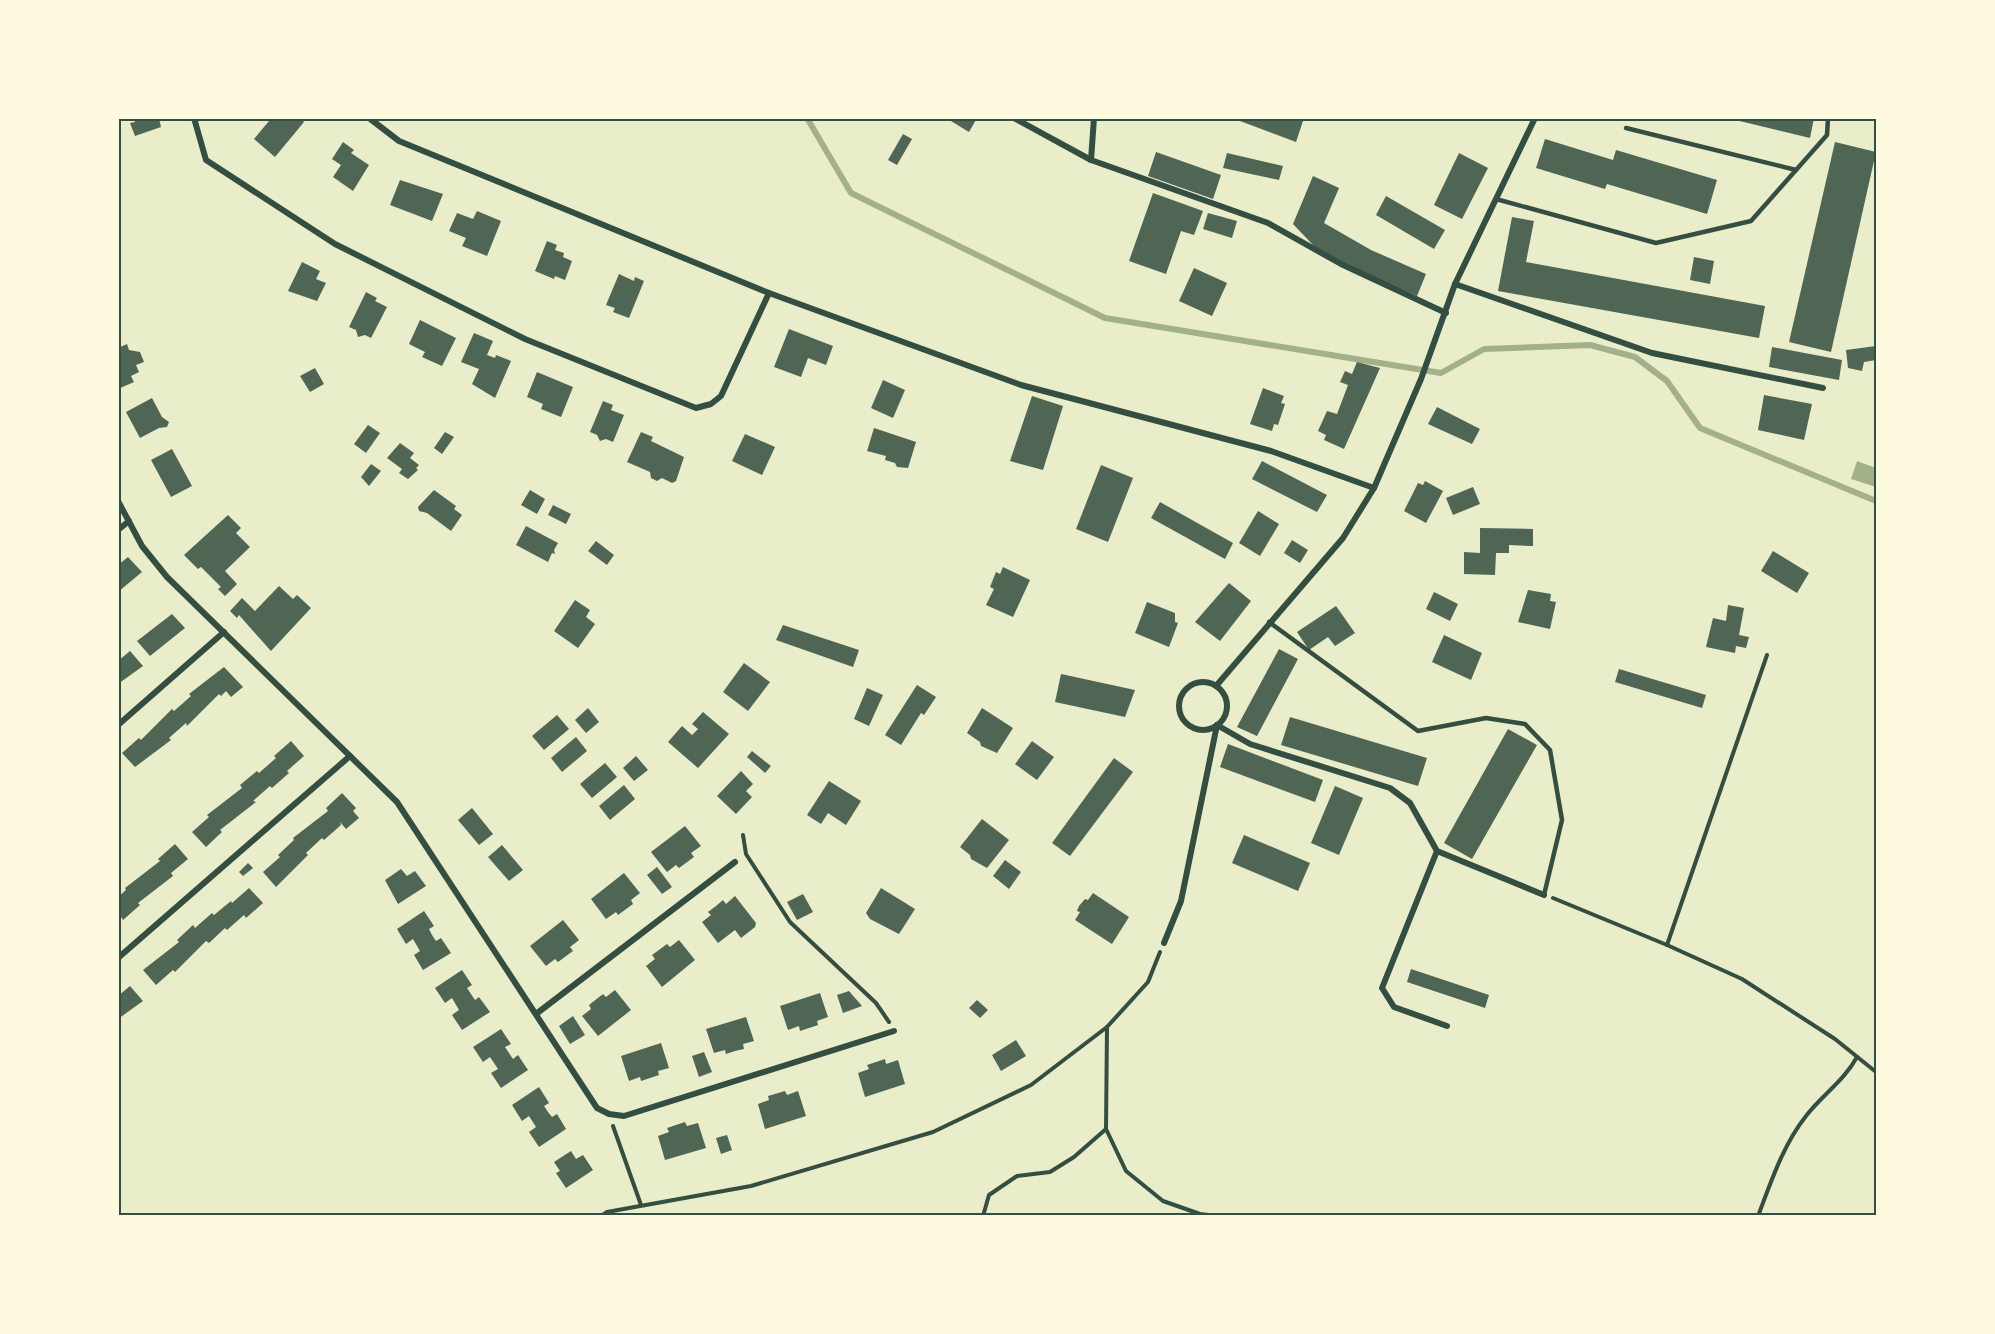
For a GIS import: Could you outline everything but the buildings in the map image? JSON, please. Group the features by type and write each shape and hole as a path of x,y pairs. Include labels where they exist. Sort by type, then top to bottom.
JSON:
{"street":[{"path":"194,118 206,160 335,244 525,339 696,408 711,404 722,396 769,292"},
{"path":"369,118 399,141 769,292 1021,384 1271,451 1374,488"},
{"path":"1014,118 1090,160 1268,223 1341,264 1446,313"},
{"path":"1090,160 1094,118"},
{"path":"1216,686 1344,538 1374,488 1430,357 1455,284 1535,118"},
{"path":"1455,284 1652,353 1823,388"},
{"path":"118,501 153,561 397,802 597,1108 609,1114 624,1116 894,1031"},
{"path":"118,530 129,521"},
{"path":"118,725 224,632"},
{"path":"1164,943 1181,902 1217,725 1226,713 1227,706 1222,692 1216,686 1202,682 1188,687 1179,700 1181,717 1193,728 1201,730 1217,725 1250,744 1390,788 1410,803 1437,851 1544,895"},
{"path":"118,958 350,756"},
{"path":"1437,851 1382,988 1394,1007 1448,1026"},
{"path":"536,1014 735,862"}],"lane":[{"path":"1496,199 1656,243 1751,221 1827,135 1828,118"},
{"path":"1626,128 1796,170"},
{"path":"1269,622 1418,731 1486,718 1525,724 1550,750 1562,820 1544,895"}],"path":[{"path":"1667,945 1767,655"},
{"path":"743,835 746,854 790,922 876,1003 894,1031"},
{"path":"1544,895 1667,945 1742,979 1835,1039 1876,1072"},
{"path":"601,1215 641,1205 751,1186 933,1132 1031,1085 1107,1027 1148,982 1164,943"},
{"path":"1107,1027 1106,1129 1126,1172 1163,1201 1200,1214 1218,1215"},
{"path":"1758,1215 1778,1163 1806,1116 1848,1074 1857,1057"},
{"path":"609,1114 641,1205"},
{"path":"983,1215 989,1195 1017,1176 1050,1172 1074,1157 1106,1129"}],"shaded area":[{"path":"1857,461 1876,468 1876,487 1851,479"}],"waterway":[{"path":"807,118 851,193 1105,318 1441,373 1484,349 1590,345 1635,357 1667,381 1700,428 1876,501"}]}
